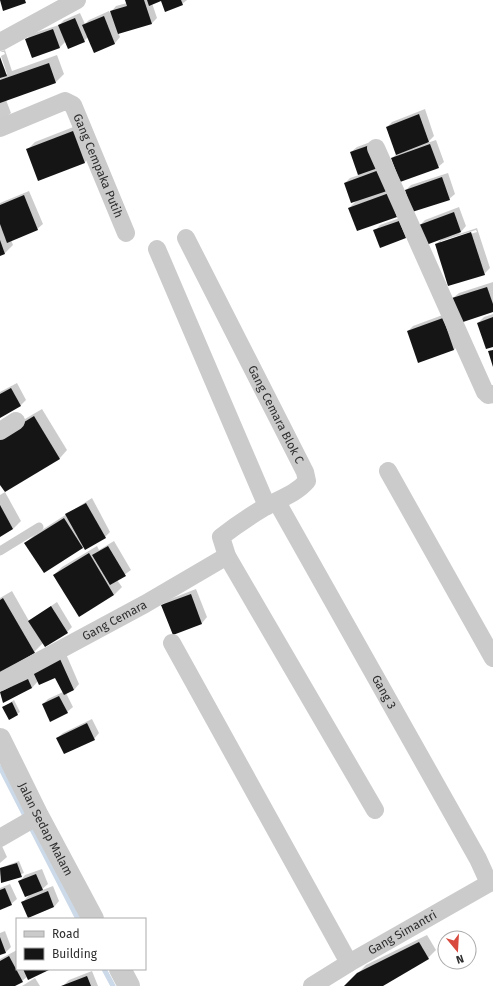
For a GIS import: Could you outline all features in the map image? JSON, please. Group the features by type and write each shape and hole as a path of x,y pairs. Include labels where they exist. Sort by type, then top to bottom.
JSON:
{"street":[{"path":"0,42 77,0"},
{"name":"Gang Cempaka Putih","path":"0,128 65,102 73,105 126,233"},
{"path":"376,148 485,392 488,395 493,394"},
{"name":"Gang Cemara Blok C","path":"186,238 305,472 307,481 303,486 221,537 227,556"},
{"name":"Gang 3","path":"157,250 272,504 491,882"},
{"path":"0,431 16,421"},
{"path":"388,472 493,658"},
{"path":"227,556 375,810"},
{"name":"Gang Cemara","path":"0,682 145,604 227,556"},
{"path":"172,643 349,963"},
{"name":"Jalan Sedap Malam","path":"0,739 30,821 92,918"},
{"path":"0,838 30,821"},
{"name":"Gang Simantri","path":"312,986 349,963 491,882"},
{"path":"121,970 129,986"}],"lane":[{"path":"0,551 39,527"}],"building":[{"path":"0,0 25,0 26,3 3,11"},
{"path":"125,0 144,0 152,24 118,34 110,11 127,6"},
{"path":"147,0 181,0 183,5 165,12 161,1 149,6"},
{"path":"104,16 115,44 94,53 82,25"},
{"path":"75,18 85,42 68,49 58,25"},
{"path":"53,29 60,48 32,58 25,39"},
{"path":"0,57 7,76 0,78"},
{"path":"49,63 56,83 0,103 0,80"},
{"path":"419,114 429,142 396,155 386,127"},
{"path":"73,131 85,163 38,181 26,149"},
{"path":"430,144 439,168 400,182 391,158"},
{"path":"370,145 378,168 358,175 350,152"},
{"path":"379,170 387,191 351,203 344,183"},
{"path":"442,177 450,200 412,212 405,190"},
{"path":"389,193 397,217 357,231 348,208"},
{"path":"24,195 38,230 7,243 0,224 0,205"},
{"path":"454,212 461,232 426,245 419,225"},
{"path":"399,221 406,238 380,248 373,230"},
{"path":"471,232 485,275 448,286 435,244"},
{"path":"0,240 5,254 0,256"},
{"path":"487,287 493,304 493,312 460,323 452,298"},
{"path":"493,317 493,347 486,349 477,323"},
{"path":"443,318 454,350 418,363 407,331"},
{"path":"493,350 493,367 488,351"},
{"path":"11,388 21,406 0,418 0,394"},
{"path":"34,416 60,459 5,492 0,485 0,437"},
{"path":"86,503 106,538 85,550 65,514"},
{"path":"0,505 13,529 0,537"},
{"path":"64,518 83,548 44,573 24,543"},
{"path":"108,546 126,576 110,585 92,555"},
{"path":"89,553 114,595 79,617 53,575"},
{"path":"191,594 202,624 173,635 161,605"},
{"path":"3,598 35,653 0,673 0,600"},
{"path":"51,606 68,633 45,647 28,621"},
{"path":"60,659 74,690 64,695 55,678 39,685 33,672"},
{"path":"28,679 32,688 3,703 0,692"},
{"path":"59,696 68,713 50,722 42,704"},
{"path":"12,702 18,715 9,720 2,707"},
{"path":"87,723 95,740 64,754 56,738"},
{"path":"17,863 22,877 1,883 0,868"},
{"path":"36,874 43,890 25,897 18,881"},
{"path":"5,888 12,905 0,910 0,890"},
{"path":"48,891 54,907 28,918 21,902"},
{"path":"0,937 6,953 0,955"},
{"path":"419,942 429,959 383,986 344,986 357,973"},
{"path":"9,956 23,982 15,986 0,986 0,961"},
{"path":"23,970 49,970 28,980"},
{"path":"87,976 91,986 61,986"}],"waterway":[{"path":"0,767 77,918"},
{"path":"105,970 113,986"}]}
